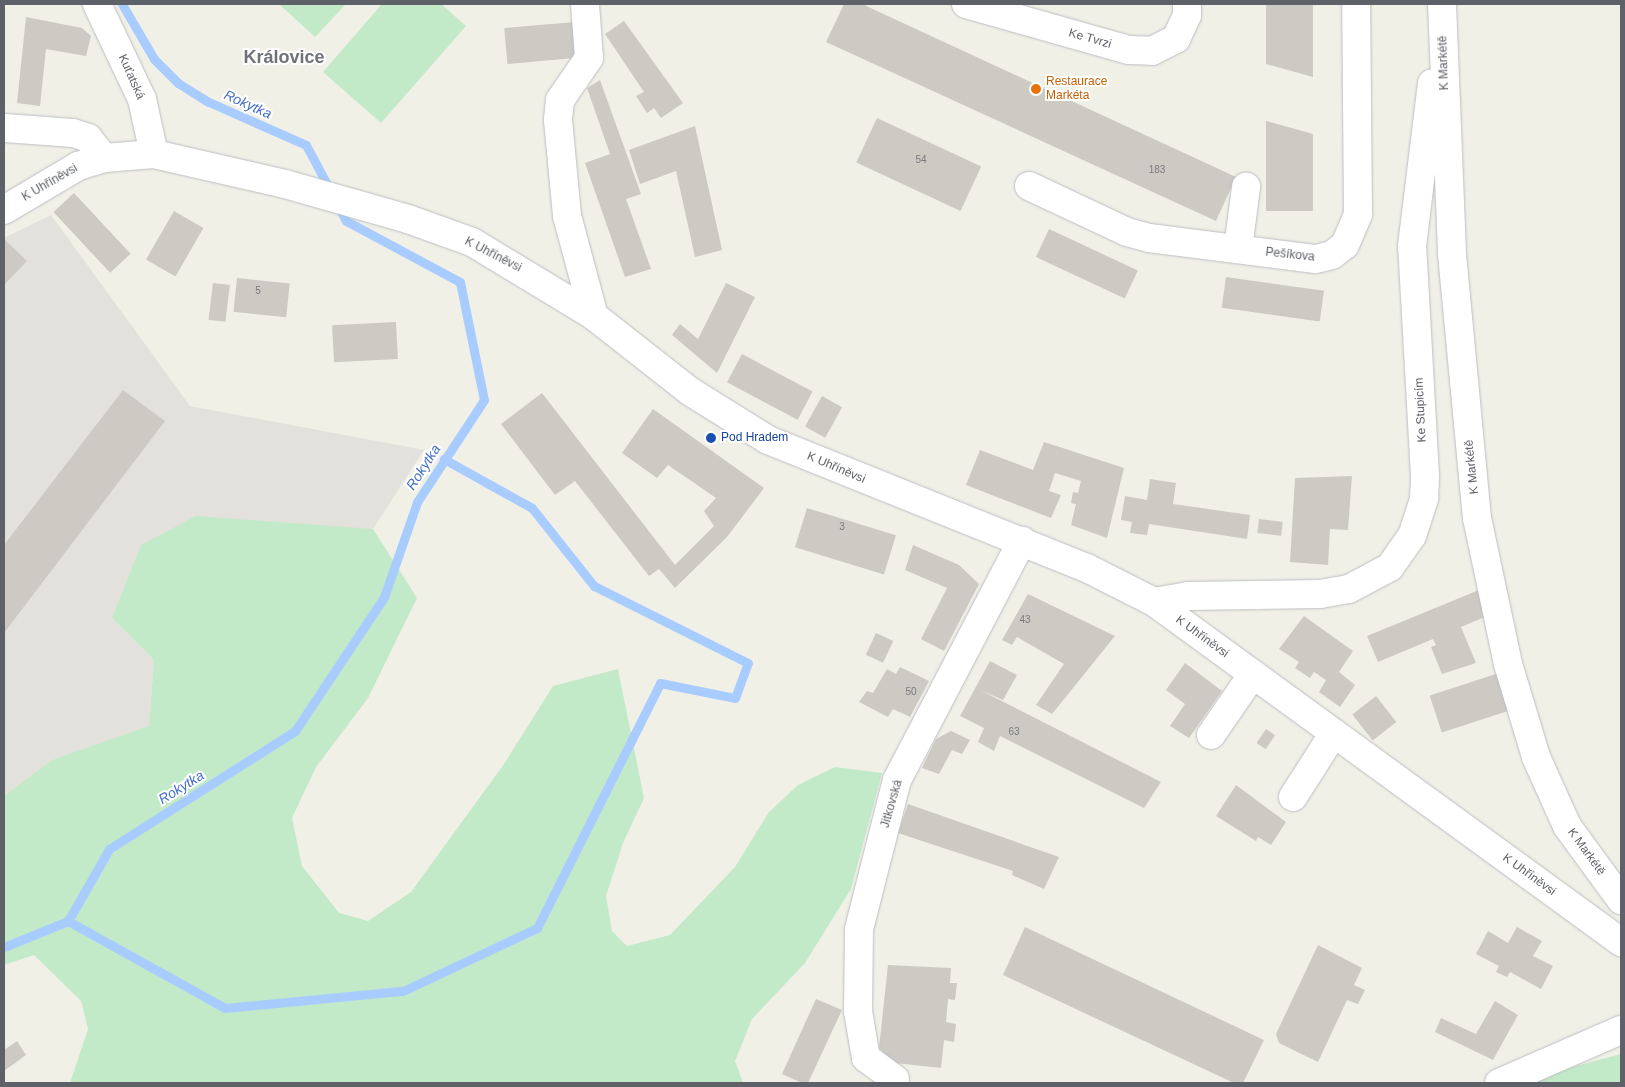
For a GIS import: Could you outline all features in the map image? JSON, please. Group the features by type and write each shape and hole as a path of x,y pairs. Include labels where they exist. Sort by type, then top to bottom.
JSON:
{"street":[{"name":"Kuťatská","path":"97,4 142,99 154,154"},
{"path":"584,4 591,47 583,69 560,100 558,120 566,216 594,316"},
{"name":"Ke Tvrzi","path":"966,4 1129,50 1152,51 1176,40 1187,15 1187,4"},
{"name":"Pešíkova","path":"1029,186 1128,232 1316,259 1332,255 1353,231 1358,214 1356,4"},
{"name":"Ke Stupicím","path":"1154,602 1188,596 1320,594 1349,589 1390,566 1412,536 1424,498 1425,476 1412,246 1442,4"},
{"name":"K Markétě","path":"1442,4 1452,254 1477,518 1508,664 1536,757 1567,826 1621,900"},
{"path":"5,128 73,133 88,138 104,158"},
{"name":"K Uhříněvsi","path":"4,210 53,178 104,158 154,154 285,184 408,219 472,242 594,316 690,392 768,440 1087,568 1154,602 1621,942"},
{"path":"1238,249 1246,187"},
{"name":"Jitkovská","path":"895,1079 866,1058 858,1011 859,928 897,780 1022,541"},
{"path":"1211,735 1252,674"},
{"path":"1294,797 1334,733"},
{"path":"1499,1083 1621,1030"}],"shaded area":[{"path":"51,215 190,406 424,450 373,529 297,526 112,618 154,660 149,727 52,760 4,796 4,238"}],"green space":[{"path":"279,4 346,4 315,37"},
{"path":"382,4 441,4 466,26 381,123 323,72"},
{"path":"196,516 373,529 417,598 368,698 316,767 292,818 302,866 339,913 368,921 411,892 504,764 553,686 618,669 644,798 623,843 606,896 612,931 627,946 670,935 735,867 769,812 798,785 835,767 882,773 851,889 805,963 752,1019 735,1061 743,1083 70,1083 88,1029 81,1001 34,955 4,965 4,796 52,760 149,726 154,660 112,618 141,545"},
{"path":"1621,1054 1621,1083 1512,1083"}],"building":[{"path":"844,4 862,4 1236,177 1216,221 826,42"},
{"path":"1266,4 1313,4 1313,77 1266,64"},
{"path":"26,17 82,28 91,36 86,56 46,49 40,106 17,103"},
{"path":"624,21 683,103 661,118 654,108 647,113 636,96 644,92 605,34"},
{"path":"574,22 577,58 507,64 504,28"},
{"path":"600,80 641,194 626,199 651,269 625,277 585,163 610,154 587,88"},
{"path":"877,118 981,167 961,211 856,162"},
{"path":"1266,121 1313,134 1313,211 1266,211"},
{"path":"695,126 722,250 695,257 676,171 640,184 629,150"},
{"path":"74,193 131,254 110,273 54,212"},
{"path":"174,211 203,228 175,276 146,259"},
{"path":"1049,229 1138,270 1125,299 1036,257"},
{"path":"4,239 27,261 4,285"},
{"path":"1226,277 1324,291 1320,321 1222,308"},
{"path":"237,278 290,284 286,317 233,312"},
{"path":"213,283 230,285 225,322 208,320"},
{"path":"726,283 755,297 717,373 672,335 680,324 698,339"},
{"path":"396,322 398,359 334,362 332,325"},
{"path":"742,354 813,392 798,420 727,382"},
{"path":"123,390 165,421 4,633 4,545"},
{"path":"542,393 675,565 714,526 704,511 716,498 668,465 657,478 622,453 653,409 764,488 727,537 675,588 659,569 649,576 575,481 555,495 501,424"},
{"path":"822,396 842,407 825,438 805,427"},
{"path":"1044,442 1124,468 1107,538 1071,525 1076,504 1071,503 1073,492 1078,493 1081,481 1055,473 1049,491 1061,495 1051,518 966,485 980,450 1033,470"},
{"path":"1352,476 1348,530 1330,529 1328,565 1290,562 1295,478"},
{"path":"1150,479 1176,483 1173,504 1250,515 1247,539 1149,524 1147,535 1130,533 1132,522 1121,520 1125,496 1147,500"},
{"path":"807,508 896,535 884,574 795,547"},
{"path":"1259,519 1283,522 1281,536 1257,533"},
{"path":"913,545 959,565 979,584 944,651 921,639 947,588 905,570"},
{"path":"1479,590 1487,616 1461,627 1476,663 1442,674 1431,647 1436,645 1433,639 1378,662 1367,636"},
{"path":"1028,594 1115,636 1052,714 1036,705 1064,664 1017,637 1012,645 1002,640"},
{"path":"1304,616 1353,651 1339,672 1355,685 1340,707 1319,692 1326,680 1314,672 1310,678 1295,668 1299,662 1279,649"},
{"path":"876,633 893,641 883,663 866,655"},
{"path":"990,661 1017,675 1003,700 980,690 1161,782 1144,808 1000,736 994,751 978,742 984,728 960,716"},
{"path":"1185,663 1222,691 1189,738 1170,726 1185,704 1166,690"},
{"path":"900,667 929,681 910,717 893,709 888,717 859,702 867,691 873,693 887,669 896,674"},
{"path":"1502,672 1514,709 1442,733 1430,695"},
{"path":"1376,696 1396,722 1373,740 1352,714"},
{"path":"1266,729 1275,735 1266,749 1256,743"},
{"path":"951,731 970,740 962,754 952,750 939,774 922,768 936,739"},
{"path":"1236,785 1286,822 1271,845 1258,837 1256,841 1216,816"},
{"path":"908,804 1059,857 1044,889 1012,875 1013,871 898,833"},
{"path":"1025,927 1264,1040 1243,1083 1234,1083 1003,975"},
{"path":"1517,927 1542,941 1533,956 1553,966 1541,989 1510,972 1507,977 1496,972 1499,966 1476,954 1488,931 1508,943"},
{"path":"1318,945 1362,968 1354,985 1365,990 1358,1004 1347,1000 1318,1062 1279,1043 1276,1034"},
{"path":"888,965 951,968 950,983 957,983 955,1000 948,999 946,1022 956,1024 954,1042 944,1040 941,1068 895,1063 879,1048"},
{"path":"816,999 842,1010 808,1083 802,1083 782,1074"},
{"path":"1495,1001 1518,1015 1493,1060 1435,1032 1441,1018 1476,1034"},
{"path":"17,1041 26,1055 4,1071 4,1050"}],"waterway":[{"name":"Rokytka","path":"122,4 154,59 178,83 209,102 306,145 330,190"},
{"name":"Rokytka","path":"4,947 68,921 109,849 295,731 384,597 417,502 484,400 460,282 346,221 337,204"},
{"path":"68,921 225,1008 403,991 537,928 660,683 735,698 748,663 594,586 532,508 444,459"}],"place":[{"name":"Restaurace Markéta","path":"1036,89"},
{"name":"Pod Hradem","path":"711,438"}],"district":[{"name":"Královice","path":"284,57"}]}
